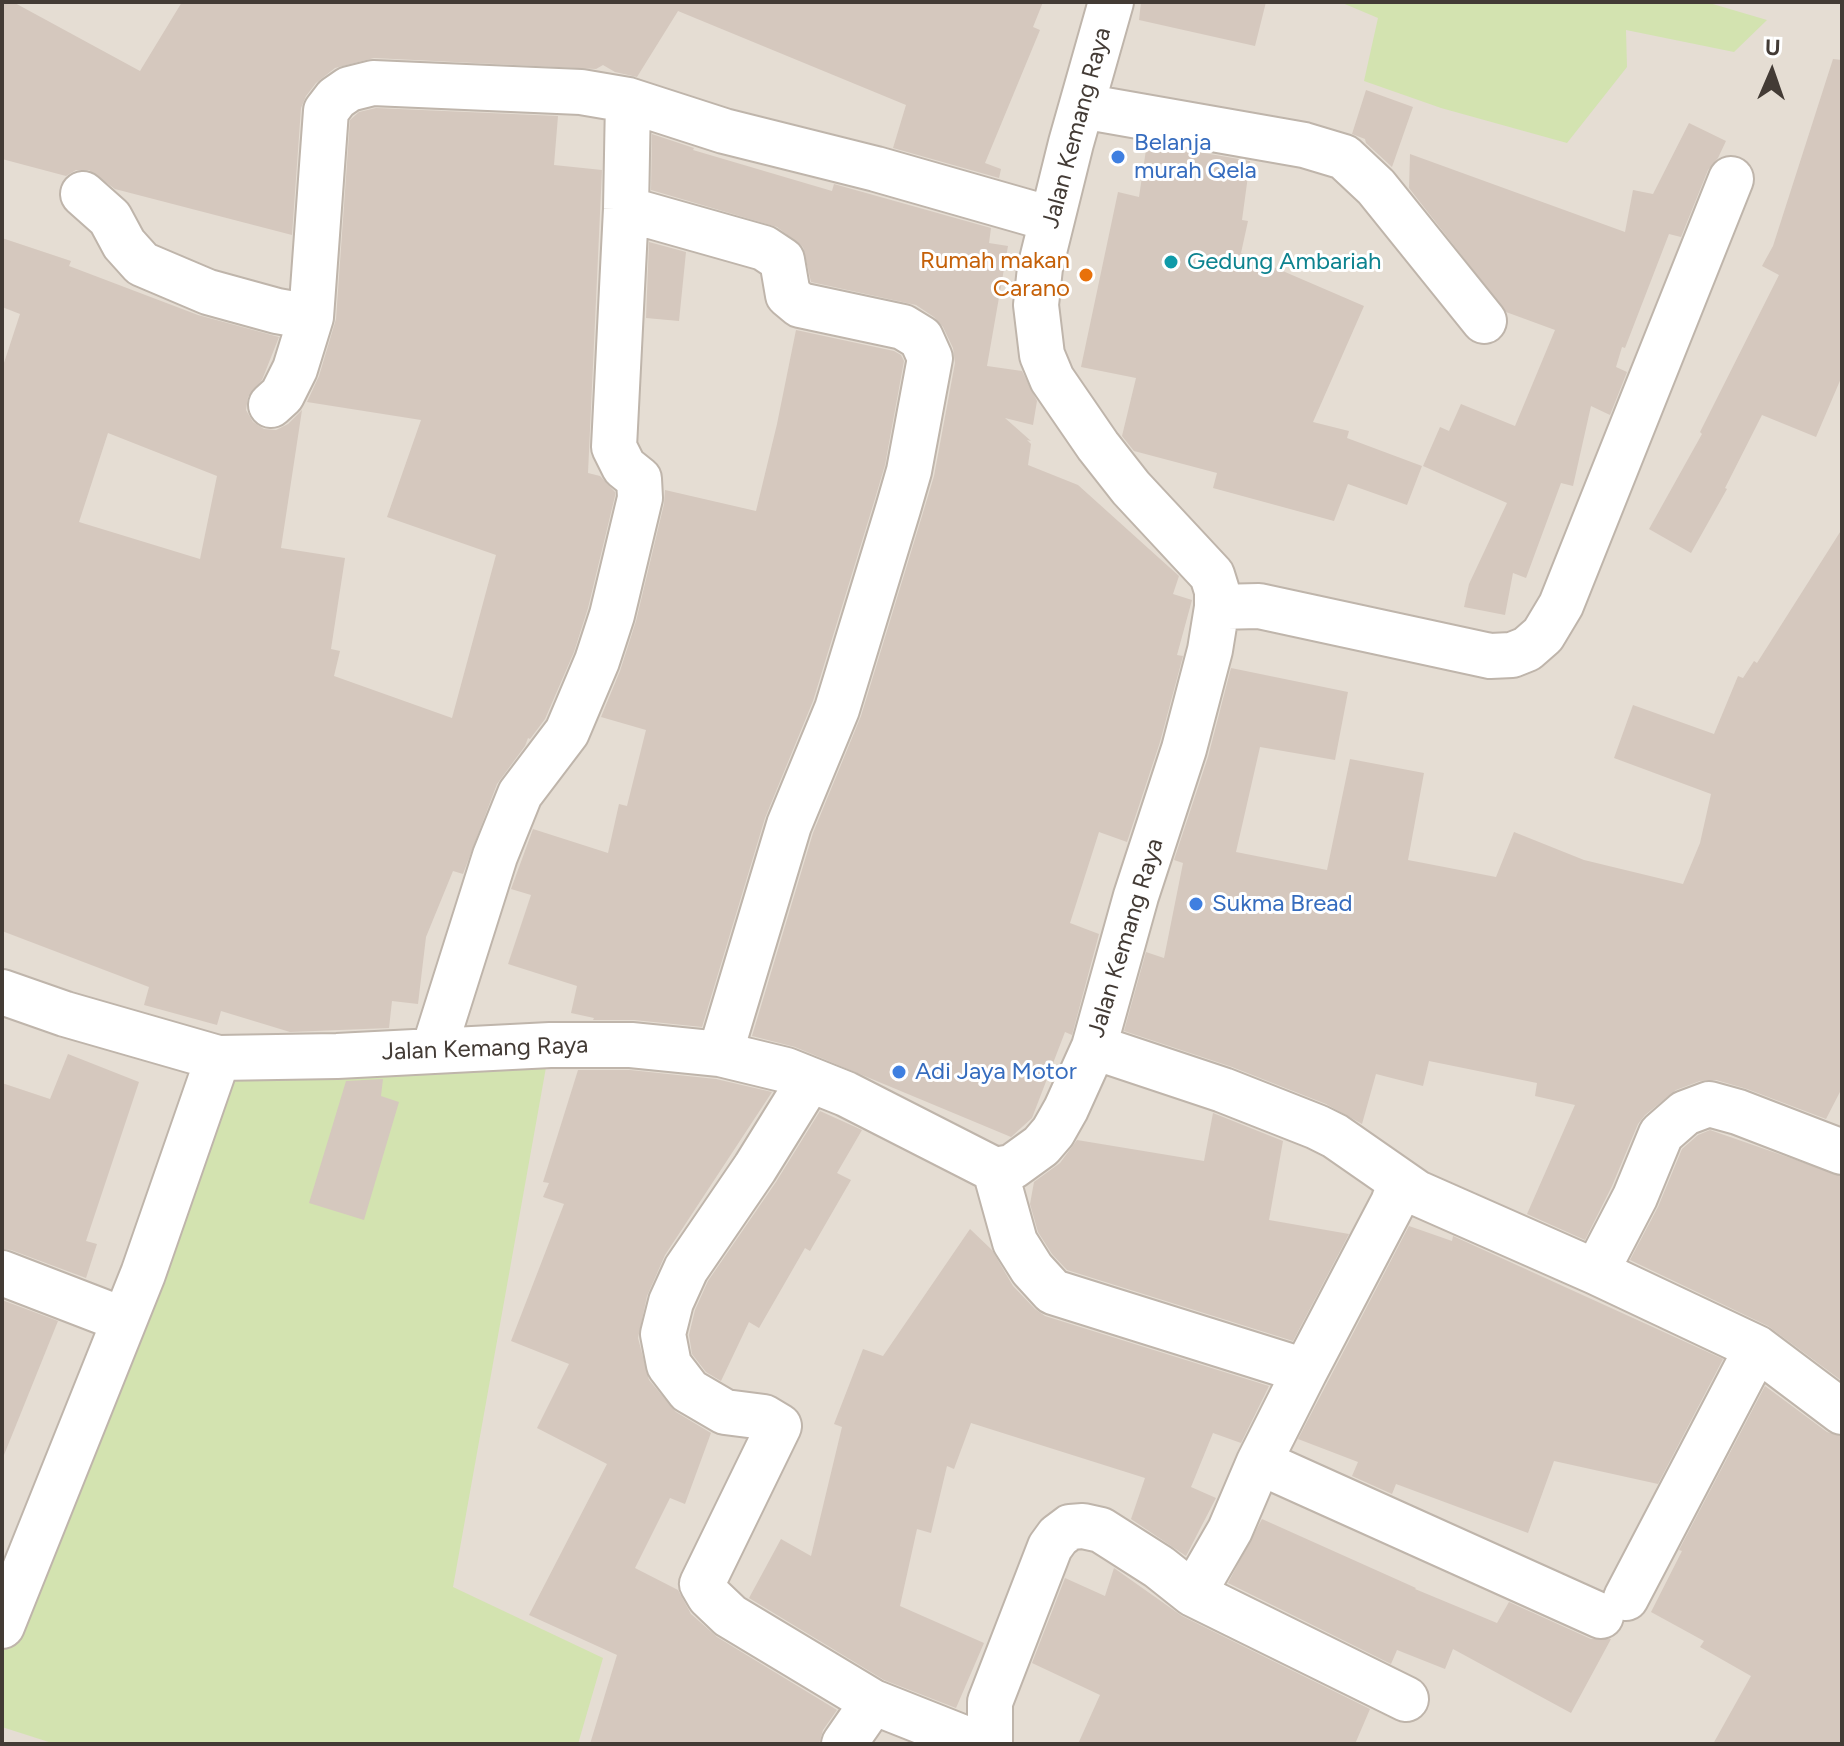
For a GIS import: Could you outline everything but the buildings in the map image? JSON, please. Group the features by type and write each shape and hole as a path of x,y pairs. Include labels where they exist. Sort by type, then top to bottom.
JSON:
{"street":[{"name":"Jalan Kemang Raya","path":"2,992 65,1014 218,1058 631,1045 720,1054 786,1070 846,1094 995,1170 1012,1167 1028,1158 1053,1132 1094,1047 1136,896 1184,749 1210,650 1217,607 1217,591 1212,575 1131,488 1074,414 1052,379 1042,355 1036,305 1040,268 1111,2"},
{"path":"271,405 282,395 295,369 311,317 326,111 336,98 349,89 373,83 581,92 628,100 724,131 876,169 1051,219"},
{"path":"434,1049 495,856 520,794 567,732 597,661 612,615 640,498 639,479 624,467 614,447 628,100"},
{"path":"1082,106 1304,145 1344,157 1376,187 1484,321"},
{"path":"1217,607 1259,606 1490,656 1512,655 1527,649 1543,635 1561,605 1731,179"},
{"path":"83,194 110,218 124,244 142,264 208,292 311,317"},
{"path":"626,209 764,248 782,260 788,295 800,305 903,327 921,338 930,358 909,471 898,509 837,709 789,825 720,1054"},
{"path":"1094,1047 1223,1090 1317,1127 1335,1136 1417,1193 1757,1348 1842,1412"},
{"path":"2,1626 143,1274 218,1058"},
{"path":"809,1081 755,1168 686,1269 671,1302 663,1334 669,1365 689,1391 725,1412 764,1417 779,1426 702,1584 709,1596 730,1616 873,1702 979,1744"},
{"path":"1596,1272 1635,1197 1661,1134 1685,1113 1709,1104 1751,1116 1842,1152"},
{"path":"995,1170 1015,1242 1032,1269 1053,1292 1305,1371"},
{"path":"1193,1594 1230,1530 1259,1462 1393,1203 1400,1183"},
{"path":"2,1273 124,1320"},
{"path":"1259,1462 1614,1607 1757,1348"},
{"path":"990,1744 990,1702 1050,1547 1070,1527 1101,1530 1159,1567 1193,1594 1406,1699"},
{"path":"844,1744 873,1702"}],"shaded area":[{"path":"2,2 1842,2 1842,1744 2,1744"}],"green space":[{"path":"1340,2 1706,2 1767,20 1734,52 1626,30 1627,67 1567,143 1441,108 1364,81 1378,18"},
{"path":"550,1045 453,1587 603,1658 578,1744 55,1744 2,1727 2,1626 218,1058"}],"place":[{"name":"Belanja murah Qela","path":"1118,157"},
{"name":"Gedung Ambariah","path":"1171,262"},
{"name":"Rumah makan Carano","path":"1086,275"},
{"name":"Sukma Bread","path":"1196,904"},
{"name":"Adi Jaya Motor","path":"899,1072"}]}
